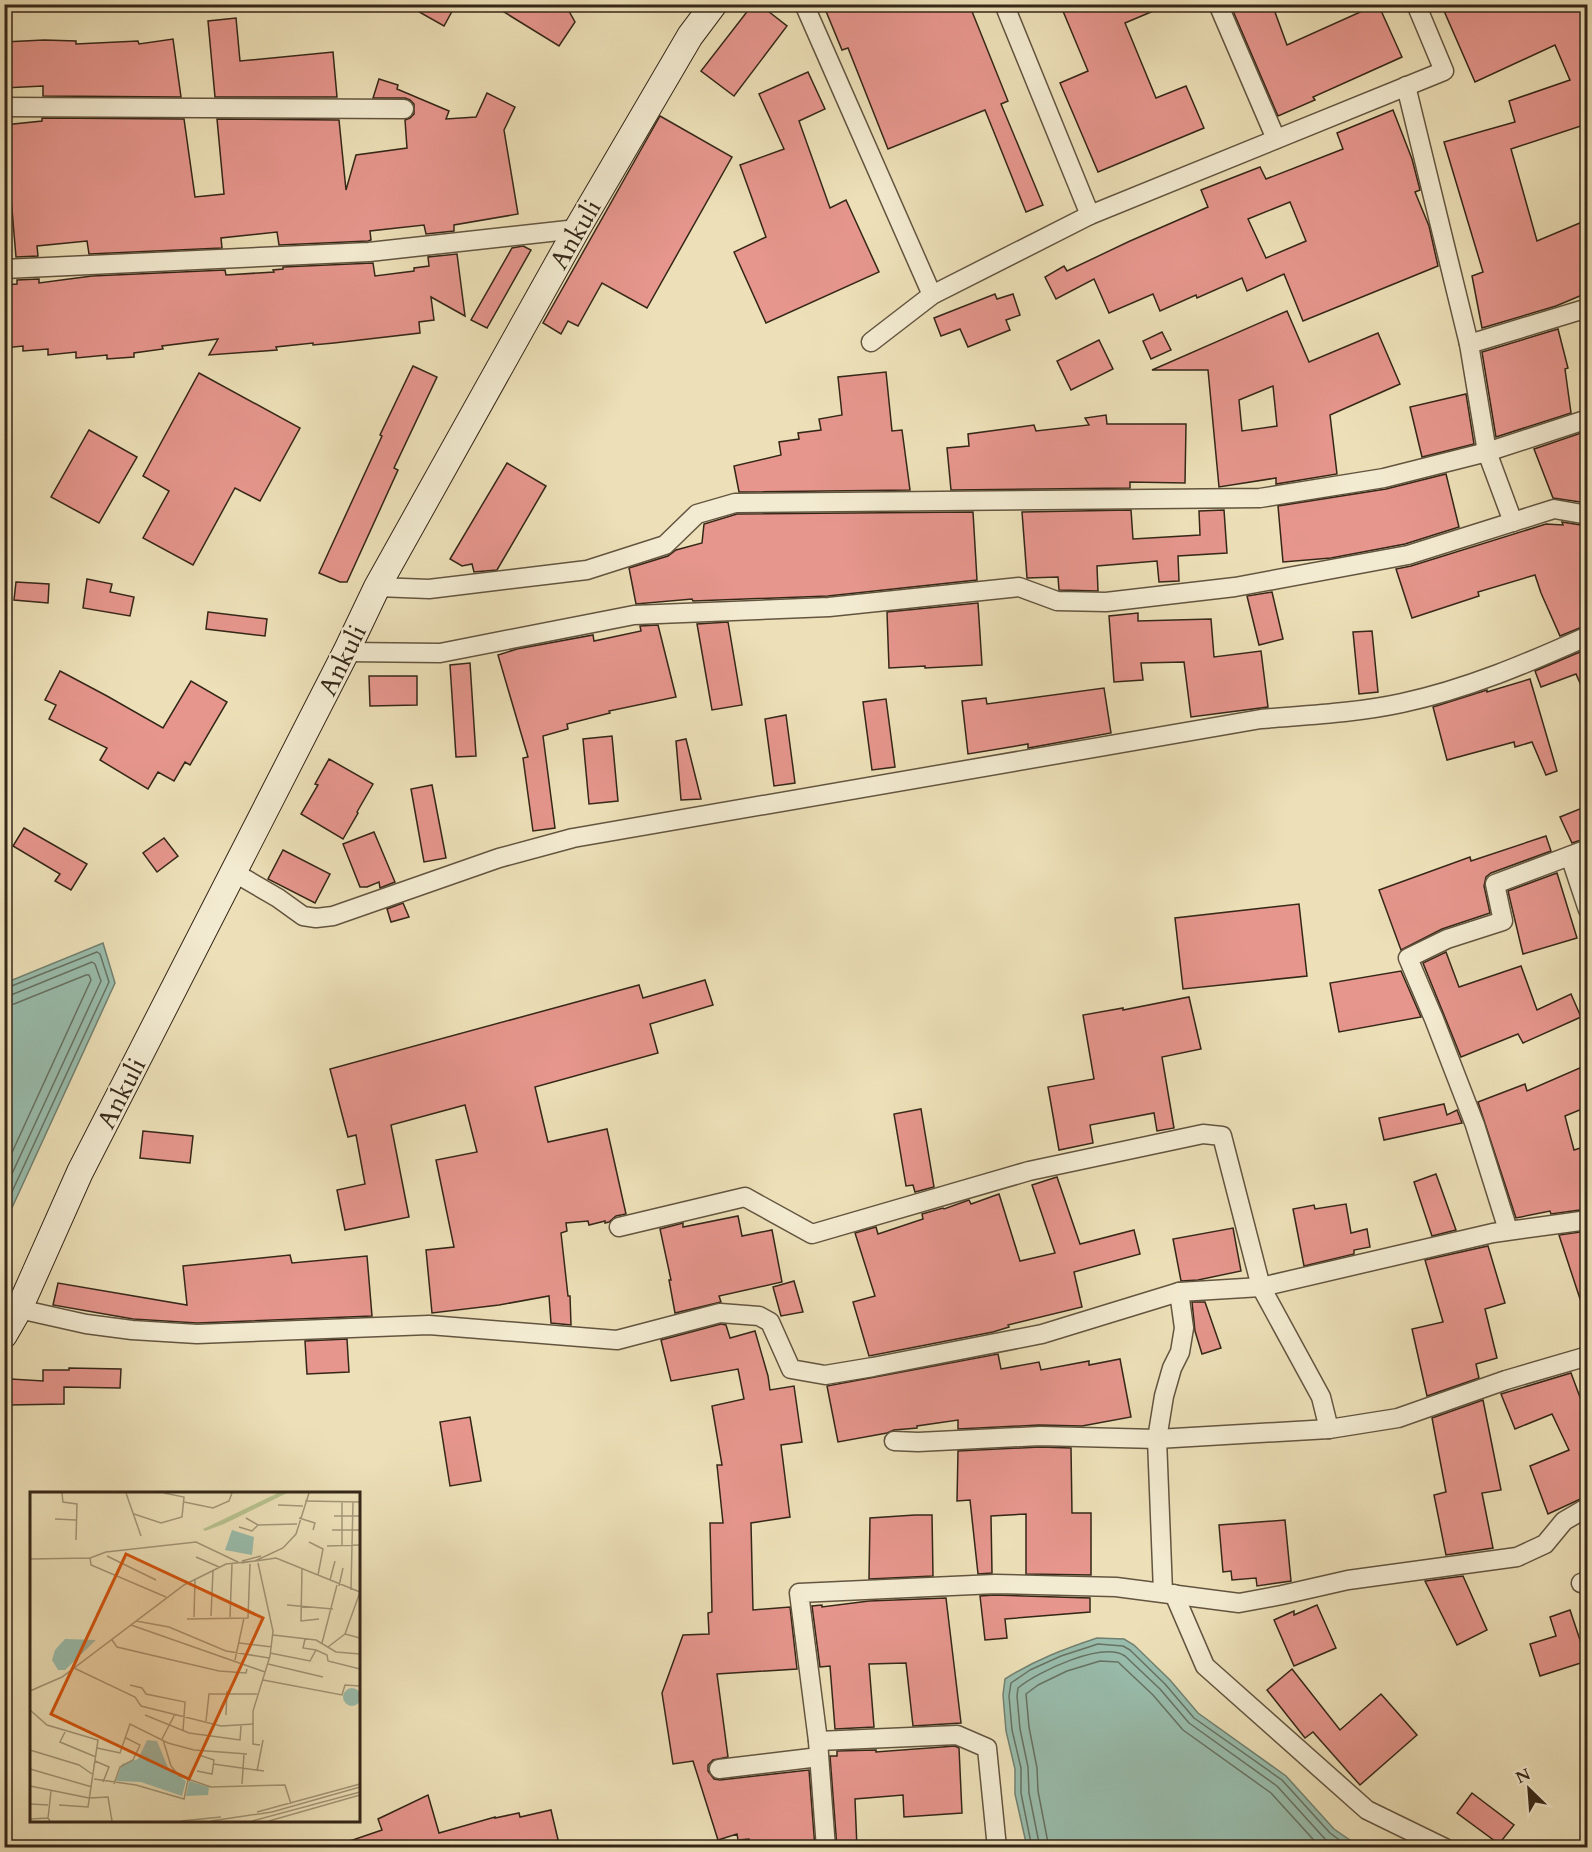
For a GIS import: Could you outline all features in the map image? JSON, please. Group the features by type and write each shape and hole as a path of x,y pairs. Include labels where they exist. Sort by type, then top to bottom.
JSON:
{"main road":[{"name":"Ankuli","path":"4,1335 19,1309 80,1172 235,873 377,587 577,229 690,36 714,4"}],"street":[{"path":"804,4 932,295"},
{"path":"1004,4 1090,214"},
{"path":"1218,4 1276,139"},
{"path":"871,342 932,295 1090,214 1444,71 1416,4"},
{"path":"1406,86 1469,344 1487,452 1513,522"},
{"path":"4,106 404,108"},
{"path":"4,269 369,252 577,229"},
{"path":"1469,344 1587,308"},
{"path":"377,587 429,589 586,570 665,545 697,514 735,503 1260,498 1384,478 1487,452 1587,419"},
{"path":"346,652 440,653 634,615 829,607 1019,587 1056,601 1106,602 1235,587 1408,555 1554,509 1587,516"},
{"path":"235,873 278,898 303,916 316,918 333,916 499,858 573,838 1261,719 1350,712 1402,703 1443,693 1518,666 1587,636"},
{"path":"1508,1230 1475,1125 1434,1019 1407,958 1447,939 1503,921 1495,885 1587,849"},
{"path":"1570,856 1587,910"},
{"path":"619,1227 745,1197 812,1234 1029,1171 1203,1134 1221,1136 1261,1287 1321,1397 1329,1429"},
{"path":"19,1309 86,1324 132,1330 197,1334 429,1325 617,1340 720,1313 759,1316 770,1322 791,1369 825,1375 1042,1334 1179,1292 1261,1287 1508,1230 1587,1220"},
{"path":"1179,1292 1184,1328 1180,1352 1172,1368 1164,1396 1157,1439 1169,1593 1205,1666 1367,1810 1445,1848"},
{"path":"894,1441 918,1442 1040,1436 1157,1439 1329,1429 1398,1418 1506,1380 1587,1356"},
{"path":"826,1848 818,1749 799,1593 995,1584 1116,1587 1239,1603 1282,1596 1348,1580 1518,1557 1545,1544 1564,1521 1587,1507"},
{"path":"719,1768 818,1749 957,1735 987,1748 997,1848"}],"water":[{"path":"103,943 115,983 5,1223 5,983"},
{"path":"1097,1638 1124,1639 1134,1645 1170,1680 1198,1713 1286,1776 1334,1829 1360,1847 1027,1847 1015,1794 1015,1769 1006,1731 1003,1695 1005,1679 1050,1655"}],"building":[{"path":"405,4 456,4 444,26"},
{"path":"491,4 565,4 575,22 559,46"},
{"path":"753,4 759,4 787,26 734,96 701,71"},
{"path":"823,4 969,4 1008,101 1001,104 1043,205 1026,212 985,110 888,149 848,48 842,50"},
{"path":"1060,4 1170,4 1125,23 1156,98 1186,86 1204,128 1098,172 1060,83 1088,71"},
{"path":"1230,4 1272,4 1287,45 1378,4 1402,57 1313,97 1315,100 1278,116"},
{"path":"1441,4 1587,4 1587,124 1511,149 1537,241 1587,220 1587,293 1556,306 1482,328 1472,276 1483,272 1444,142 1515,122 1509,101 1570,80 1555,45 1475,82"},
{"path":"236,18 240,61 333,52 337,97 215,97 208,21"},
{"path":"173,39 181,97 43,96 43,86 4,88 4,42 44,40 76,41 76,44 138,41 139,44"},
{"path":"808,72 825,109 799,121 830,208 846,200 879,272 766,323 734,252 766,237 740,165 784,149 759,94"},
{"path":"379,79 398,85 397,89 449,111 446,119 476,117 487,93 515,107 504,130 518,214 454,225 454,231 426,234 424,225 370,231 371,240 368,241 279,245 277,232 221,238 222,248 89,254 87,241 37,246 38,256 16,257 9,174 4,174 4,125 42,121 42,118 184,119 195,197 224,194 217,119 339,120 346,190 356,155 407,148 405,120 414,114 414,104 405,98 373,98"},
{"path":"1393,110 1412,159 1420,190 1415,192 1429,226 1438,266 1303,321 1284,274 1247,291 1242,278 1160,311 1153,294 1109,313 1094,279 1056,299 1045,277 1064,266 1067,271 1208,207 1201,190 1260,167 1266,179 1343,149 1337,133","holes":["1290,202 1306,241 1266,258 1248,219"]},
{"path":"660,116 732,157 647,308 602,283 578,326 568,321 561,334 543,323"},
{"path":"523,246 531,250 487,328 471,320 512,248"},
{"path":"457,254 465,316 431,297 434,320 419,322 420,333 276,347 277,350 209,355 218,339 162,346 163,349 134,353 134,357 107,359 107,355 76,358 76,352 48,355 48,349 23,351 23,346 4,348 4,285 17,284 17,280 39,279 39,283 92,276 225,270 226,275 274,272 273,270 283,269 283,267 373,263 375,276 414,271 414,268 429,266 428,257"},
{"path":"995,294 997,299 1013,294 1020,315 1006,320 1010,330 968,347 960,329 941,336 934,318"},
{"path":"1287,311 1309,362 1378,333 1400,384 1330,415 1337,474 1276,484 1276,478 1219,487 1208,370 1152,370","holes":["1273,386 1277,426 1242,431 1239,400"]},
{"path":"1558,329 1568,368 1565,369 1571,413 1496,437 1482,352"},
{"path":"1162,332 1171,350 1151,359 1143,341"},
{"path":"1099,340 1113,369 1071,390 1057,361"},
{"path":"413,366 437,377 394,468 398,470 347,582 340,582 319,573"},
{"path":"886,372 892,431 902,430 910,490 739,492 734,466 781,455 779,442 799,439 798,433 821,430 819,419 842,415 838,377"},
{"path":"199,373 300,428 260,501 235,488 193,565 143,538 169,491 143,476"},
{"path":"1466,394 1474,444 1422,457 1410,407"},
{"path":"1106,415 1107,424 1186,424 1185,483 1130,482 1130,488 951,490 947,448 969,446 968,434 1034,425 1036,431 1089,425 1085,418"},
{"path":"89,430 137,457 99,523 51,497"},
{"path":"1587,431 1587,503 1553,498 1534,449"},
{"path":"507,463 546,486 497,570 474,572 472,564 462,566 450,559"},
{"path":"1446,474 1459,527 1405,544 1331,558 1283,562 1278,506 1386,489"},
{"path":"1131,510 1133,539 1200,535 1199,511 1224,510 1227,553 1178,556 1179,581 1159,582 1157,561 1097,566 1098,591 1059,590 1058,577 1027,578 1022,512"},
{"path":"973,512 977,580 828,596 693,601 692,599 636,604 629,568 668,556 676,550 702,543 704,524 737,514"},
{"path":"1562,522 1587,526 1587,625 1560,636 1535,575 1478,592 1479,596 1412,618 1396,569 1546,524 1563,525"},
{"path":"87,579 112,584 110,592 134,597 130,616 83,608"},
{"path":"16,582 49,584 48,603 14,600"},
{"path":"1272,592 1283,639 1259,645 1247,596"},
{"path":"978,603 982,665 889,668 887,612"},
{"path":"208,612 267,619 265,636 206,629"},
{"path":"1138,613 1138,621 1211,619 1214,657 1261,651 1268,707 1191,717 1184,662 1141,663 1143,680 1114,682 1109,616"},
{"path":"728,622 742,705 712,710 697,624"},
{"path":"658,625 676,697 609,711 610,713 567,724 568,729 543,736 555,828 533,831 523,758 528,757 498,655 517,649 593,635 594,641 641,631 640,626"},
{"path":"1372,631 1378,692 1359,694 1353,632"},
{"path":"1587,649 1587,699 1576,674 1541,687 1535,671"},
{"path":"470,663 476,756 456,757 450,665"},
{"path":"60,671 163,728 191,681 227,702 190,765 185,762 174,781 158,772 148,789 100,760 107,748 49,719 56,705 45,700"},
{"path":"369,676 417,676 417,705 370,706"},
{"path":"1530,679 1557,771 1546,775 1532,742 1515,747 1514,742 1447,760 1433,707"},
{"path":"1104,688 1111,733 1028,748 1028,744 968,754 962,701 986,698 987,704"},
{"path":"886,699 895,767 872,770 863,702"},
{"path":"786,715 795,783 774,786 765,719"},
{"path":"612,736 618,801 589,804 583,739"},
{"path":"686,739 701,799 681,800 676,741"},
{"path":"329,759 373,784 343,839 301,814 318,785 315,784"},
{"path":"432,785 446,858 424,862 411,789"},
{"path":"1587,806 1587,838 1572,843 1560,817"},
{"path":"24,828 87,864 71,890 55,881 60,874 13,846"},
{"path":"374,832 395,882 380,888 379,882 360,887 343,844"},
{"path":"1546,836 1551,851 1491,873 1486,877 1484,886 1490,913 1442,929 1401,950 1379,890 1470,857 1471,861"},
{"path":"164,838 178,856 157,872 143,853"},
{"path":"283,850 330,874 315,903 268,879"},
{"path":"1557,873 1577,938 1523,954 1508,891"},
{"path":"403,903 409,917 391,922 387,909"},
{"path":"1299,904 1307,976 1183,989 1175,918"},
{"path":"1446,952 1459,987 1521,966 1537,1010 1571,994 1581,1017 1523,1043 1518,1034 1461,1057 1423,963"},
{"path":"1401,971 1421,1017 1339,1032 1330,983"},
{"path":"705,980 713,1005 650,1024 658,1053 535,1087 548,1142 607,1129 626,1214 616,1216 605,1223 605,1221 589,1225 588,1221 566,1223 567,1231 561,1233 568,1296 570,1296 571,1325 551,1323 549,1296 432,1313 426,1250 454,1247 436,1160 477,1152 465,1105 391,1125 409,1217 345,1230 337,1190 365,1184 356,1135 348,1137 330,1069 639,985 643,998"},
{"path":"1189,997 1201,1049 1162,1057 1174,1128 1157,1131 1154,1113 1090,1125 1093,1143 1059,1150 1048,1087 1094,1079 1083,1015"},
{"path":"1582,1067 1587,1081 1587,1107 1565,1116 1574,1150 1587,1146 1587,1209 1551,1214 1550,1211 1516,1218 1478,1102 1525,1084 1527,1091"},
{"path":"1444,1104 1447,1115 1457,1110 1462,1123 1384,1140 1379,1118"},
{"path":"921,1109 934,1187 915,1192 913,1185 906,1186 894,1114"},
{"path":"143,1131 193,1136 190,1163 140,1158"},
{"path":"1436,1174 1456,1230 1432,1236 1414,1182"},
{"path":"1057,1177 1080,1244 1134,1230 1140,1254 1074,1272 1082,1307 1008,1325 1009,1327 993,1332 869,1356 853,1302 875,1296 855,1233 876,1227 878,1234 923,1219 922,1214 969,1200 971,1204 999,1194 1020,1261 1055,1253 1032,1185"},
{"path":"1346,1204 1351,1233 1367,1229 1370,1247 1354,1250 1354,1254 1304,1266 1293,1209 1314,1205 1315,1209"},
{"path":"738,1216 742,1236 772,1230 782,1282 719,1296 721,1302 675,1313 669,1280 671,1280 660,1229 683,1223 683,1227"},
{"path":"1233,1228 1241,1271 1198,1280 1181,1281 1173,1239"},
{"path":"1587,1231 1587,1310 1584,1311 1559,1235"},
{"path":"1488,1246 1505,1303 1485,1309 1497,1358 1476,1364 1479,1378 1427,1396 1412,1329 1443,1322 1425,1260"},
{"path":"290,1255 292,1263 367,1256 372,1316 197,1323 133,1319 53,1305 58,1283 187,1305 183,1266"},
{"path":"794,1281 803,1312 781,1316 773,1287"},
{"path":"1192,1302 1205,1302 1221,1348 1202,1354 1195,1331"},
{"path":"721,1324 726,1325 730,1338 755,1331 770,1390 794,1386 802,1442 781,1445 790,1517 751,1523 753,1610 790,1607 797,1669 717,1674 728,1757 713,1760 708,1765 708,1771 714,1779 720,1780 809,1770 815,1848 750,1848 749,1839 738,1840 737,1834 718,1840 693,1761 673,1764 662,1693 683,1635 709,1634 708,1613 712,1612 710,1523 723,1523 717,1465 722,1465 712,1406 744,1399 738,1369 671,1381 661,1340"},
{"path":"347,1339 349,1372 307,1374 305,1341"},
{"path":"998,1354 1001,1369 1039,1362 1041,1370 1089,1361 1089,1365 1120,1359 1131,1417 1082,1426 1039,1425 958,1429 958,1420 838,1442 827,1386"},
{"path":"69,1368 121,1369 120,1388 64,1387 64,1404 9,1405 11,1379 43,1381 43,1370 69,1370"},
{"path":"1571,1373 1587,1416 1587,1496 1548,1514 1530,1466 1569,1450 1552,1414 1515,1429 1501,1394"},
{"path":"1483,1400 1501,1490 1482,1493 1493,1548 1446,1555 1434,1495 1446,1492 1432,1418"},
{"path":"470,1417 481,1481 450,1486 440,1422"},
{"path":"1040,1447 1071,1448 1072,1513 1091,1513 1091,1575 1026,1574 1026,1514 991,1516 992,1573 978,1574 970,1500 957,1501 958,1451"},
{"path":"932,1515 933,1576 869,1579 870,1518"},
{"path":"1285,1520 1291,1581 1257,1586 1256,1578 1232,1580 1231,1571 1223,1572 1219,1525"},
{"path":"1463,1576 1487,1630 1457,1645 1425,1581"},
{"path":"980,1596 1090,1598 1090,1612 1005,1619 1007,1638 985,1640"},
{"path":"946,1598 961,1723 913,1726 906,1663 869,1664 874,1727 835,1729 830,1666 820,1667 812,1606"},
{"path":"1317,1605 1336,1648 1294,1666 1274,1620 1294,1611 1294,1615"},
{"path":"1570,1610 1587,1661 1540,1676 1530,1644 1556,1636 1550,1617"},
{"path":"1292,1669 1340,1730 1381,1694 1417,1735 1360,1785 1313,1732 1305,1738 1267,1690"},
{"path":"955,1746 959,1748 962,1813 904,1817 903,1795 855,1799 857,1848 837,1848 830,1756 837,1756 837,1751 876,1750 876,1752"},
{"path":"1472,1793 1514,1825 1499,1844 1457,1813"},
{"path":"428,1795 439,1833 495,1817 519,1813 520,1817 551,1810 560,1848 342,1848 341,1844 382,1830 378,1819"}]}
